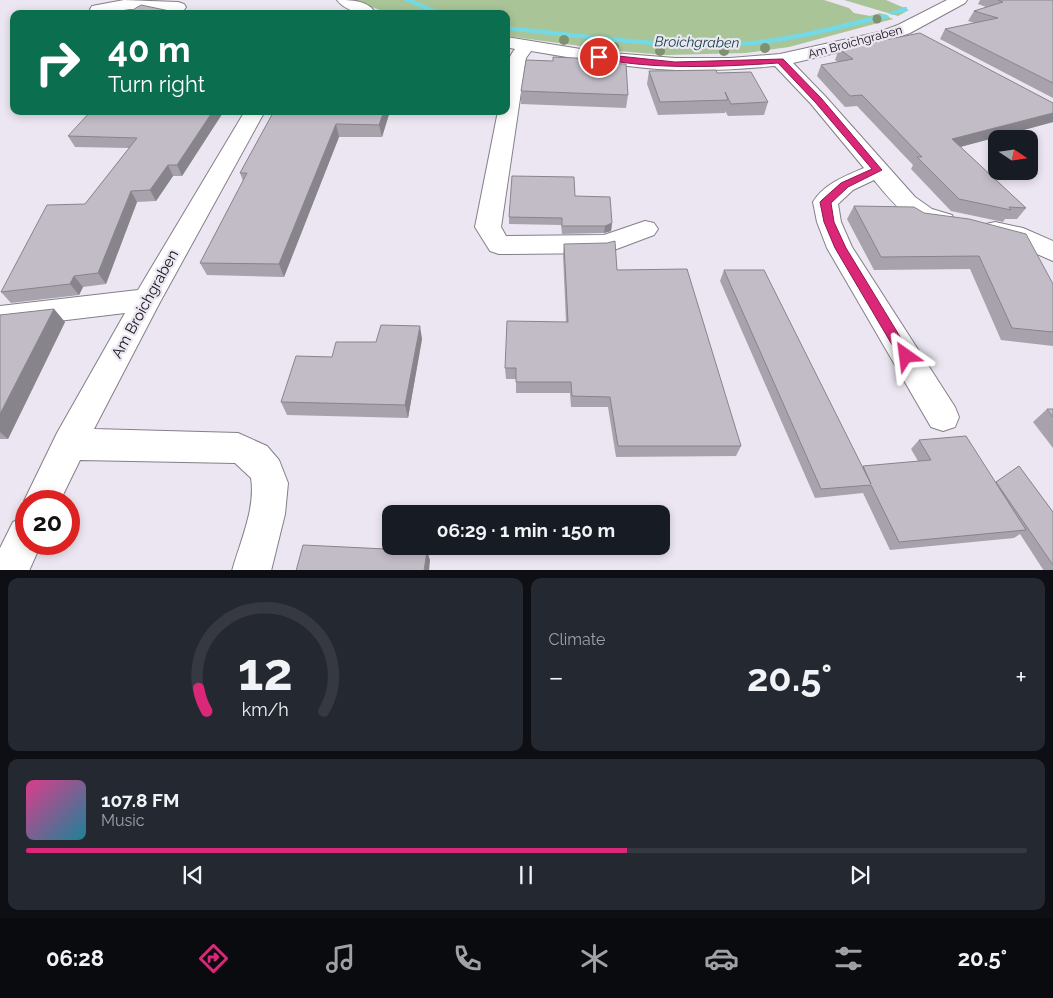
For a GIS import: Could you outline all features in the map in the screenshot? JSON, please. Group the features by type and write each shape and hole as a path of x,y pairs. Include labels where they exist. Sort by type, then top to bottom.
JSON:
{"street":[{"path":"345,0 365,10"},
{"name":"Am Broichgraben","path":"516,44 599,57 675,64 730,64 780,60 854,44 904,29 958,0"},
{"path":"98,9 130,4 179,7"},
{"path":"904,29 925,40"},
{"path":"510,94 516,58 516,44"},
{"path":"780,60 818,100 914,210 926,218 961,222 1014,234 1053,252"},
{"name":"Am Broichgraben","path":"47,490 69,444 146,300 253,115"},
{"path":"507,115 488,227 499,245 606,244 645,229"},
{"path":"878,170 845,185 825,202 829,222 840,248 944,418"},
{"path":"0,317 146,300"},
{"path":"69,444 238,448 250,452 263,465 270,484 251,570"},
{"path":"9,570 16,555"}],"green space":[{"path":"353,0 824,0 849,8 854,13 870,16 880,13 893,19 789,47 746,53 666,55 618,51 510,37 510,10 379,10"},
{"path":"844,0 886,0 909,10 898,16"}],"building":[{"path":"998,0 1053,0 1053,83 945,29 998,18 974,11 1003,2"},
{"path":"141,5 165,10 133,10"},
{"path":"920,33 1053,103 1053,113 952,139 988,173 988,180 996,180 1026,208 1009,207 1011,210 959,199 917,157 922,157 862,95 850,96 821,65 853,59 839,49"},
{"path":"553,57 598,59 598,63 626,64 628,95 521,91 526,60 553,61"},
{"path":"716,70 717,73 751,72 768,102 731,104 725,92 728,100 660,102 649,71"},
{"path":"87,115 210,115 177,165 168,165 150,190 131,191 98,273 74,276 70,284 1,292 47,205 85,204 137,138 68,136"},
{"path":"272,115 383,115 379,125 336,124 279,264 200,263 247,173 240,173"},
{"path":"512,176 574,177 575,196 610,197 612,223 605,226 562,226 562,218 509,217"},
{"path":"854,206 914,207 924,213 969,219 1026,234 1053,284 1053,332 1012,328 979,256 881,257"},
{"path":"615,241 617,270 687,269 741,446 618,446 610,397 572,396 571,382 516,382 516,368 505,368 507,321 568,322 564,244 607,243"},
{"path":"724,270 764,270 871,484 863,466 931,460 919,440 966,436 1026,530 899,542 871,485 821,489"},
{"path":"54,309 0,414 0,315"},
{"path":"381,325 420,326 405,405 281,402 296,356 332,357 336,342 376,342"},
{"path":"1047,409 1053,409 1053,417"},
{"path":"1019,466 1053,512 1053,565 996,482"},
{"path":"303,545 382,549 382,555 426,555 424,570 296,570"}],"waterway":[{"name":"Broichgraben","path":"407,0 432,10"},
{"name":"Broichgraben","path":"892,13 904,9"},
{"name":"Broichgraben","path":"510,28 672,44 739,44 790,37 885,16"}],"route":[{"path":"599,57 675,64 730,64 780,60 818,100 878,170 845,185 825,202 829,222 840,248 906,356"}]}
